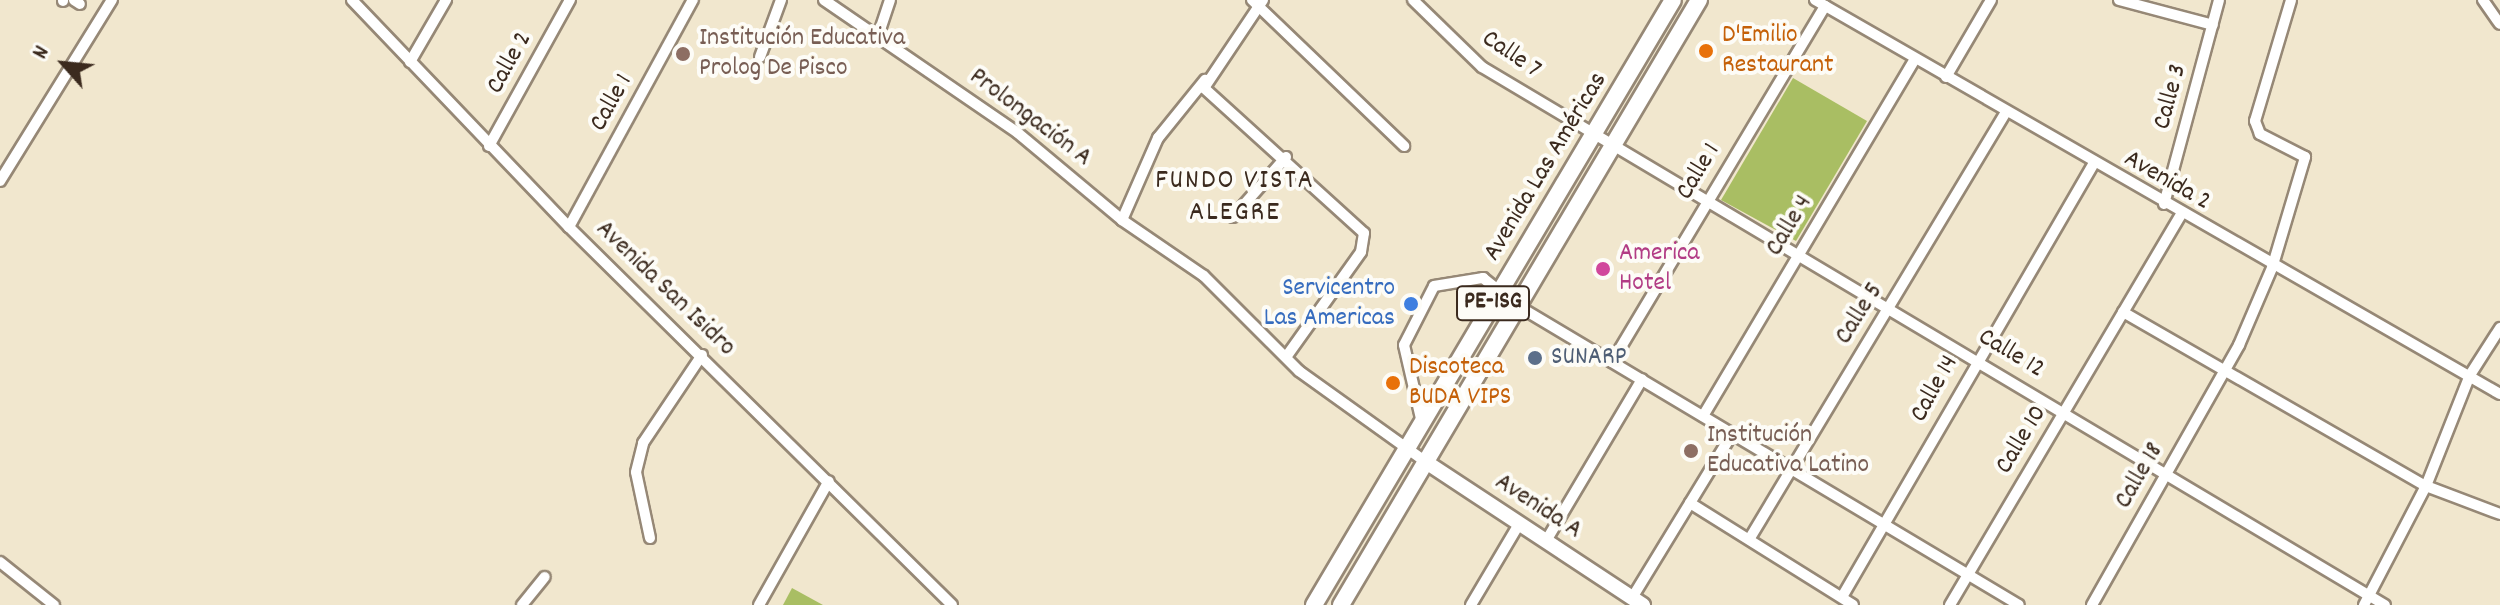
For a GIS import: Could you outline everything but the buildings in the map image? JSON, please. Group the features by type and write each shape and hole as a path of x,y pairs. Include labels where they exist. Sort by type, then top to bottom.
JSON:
{"main road":[{"name":"Avenida Las Américas","path":"1314,605 1673,0"},
{"name":"Avenida Las Américas","path":"1341,605 1699,0"},
{"path":"1574,168 1593,179"},
{"path":"1530,242 1549,253"}],"street":[{"path":"0,181 112,0"},
{"name":"Avenida San Isidro","path":"352,0 569,227 952,605"},
{"path":"410,62 446,0"},
{"name":"Calle 2","path":"489,146 570,0"},
{"name":"Calle 1","path":"569,227 693,0"},
{"path":"760,57 781,0"},
{"name":"Prolongación A","path":"824,0 1018,133 1122,220 1204,276 1286,357"},
{"path":"877,39 890,0"},
{"name":"Calle 7","path":"1413,0 1482,67 1614,144"},
{"name":"Avenida 2","path":"1815,0 2272,268 2500,394"},
{"path":"1946,77 1991,0"},
{"path":"2120,0 2213,25"},
{"name":"Calle 3","path":"2164,204 2219,0"},
{"name":"Calle 18","path":"2092,605 2226,370 2272,268 2305,157 2260,134 2255,121 2291,0"},
{"path":"2483,0 2500,24"},
{"path":"1122,220 1158,138 1205,80 1257,2 1404,146"},
{"name":"Calle 1","path":"1612,362 1825,6"},
{"name":"Calle 4","path":"1703,416 1915,59"},
{"path":"1205,80 1210,95 1286,157 1358,224 1364,244 1286,357"},
{"name":"Calle 5","path":"1750,538 1789,467 1890,308 2006,112"},
{"name":"Calle 12","path":"1614,144 2167,472 2367,600 2385,605"},
{"path":"1233,217 1286,157"},
{"name":"Calle 14","path":"1842,597 1976,359 2094,163"},
{"name":"Calle 10","path":"1950,605 2181,215"},
{"path":"1422,424 1403,351 1432,289 1483,278 1499,294 1518,306 2019,605"},
{"path":"2123,312 2426,486 2500,514"},
{"path":"2367,600 2426,486 2470,375 2500,328"},
{"path":"650,538 636,472 643,443 702,355"},
{"name":"Avenida A","path":"1286,357 1406,450 1637,601"},
{"path":"1546,541 1642,379"},
{"path":"1637,601 1732,434"},
{"path":"759,605 829,481"},
{"path":"1690,503 1853,605"},
{"path":"1471,605 1519,524"},
{"path":"0,562 54,605"},
{"path":"522,605 545,577"}],"green space":[{"path":"1793,78 1867,121 1796,241 1721,200"},
{"path":"792,588 823,605 783,605"}],"place":[{"name":"D'Emilio Restaurant","path":"1706,51"},
{"name":"Institución Educativa Prolog De Pisco","path":"683,54"},
{"name":"America Hotel","path":"1603,269"},
{"name":"Servicentro Las Americas","path":"1411,304"},
{"name":"SUNARP","path":"1535,358"},
{"name":"Discoteca BUDA VIPS","path":"1393,383"},
{"name":"Institución Educativa Latino","path":"1691,451"}],"district":[{"name":"FUNDO VISTA ALEGRE","path":"1235,198"}]}
